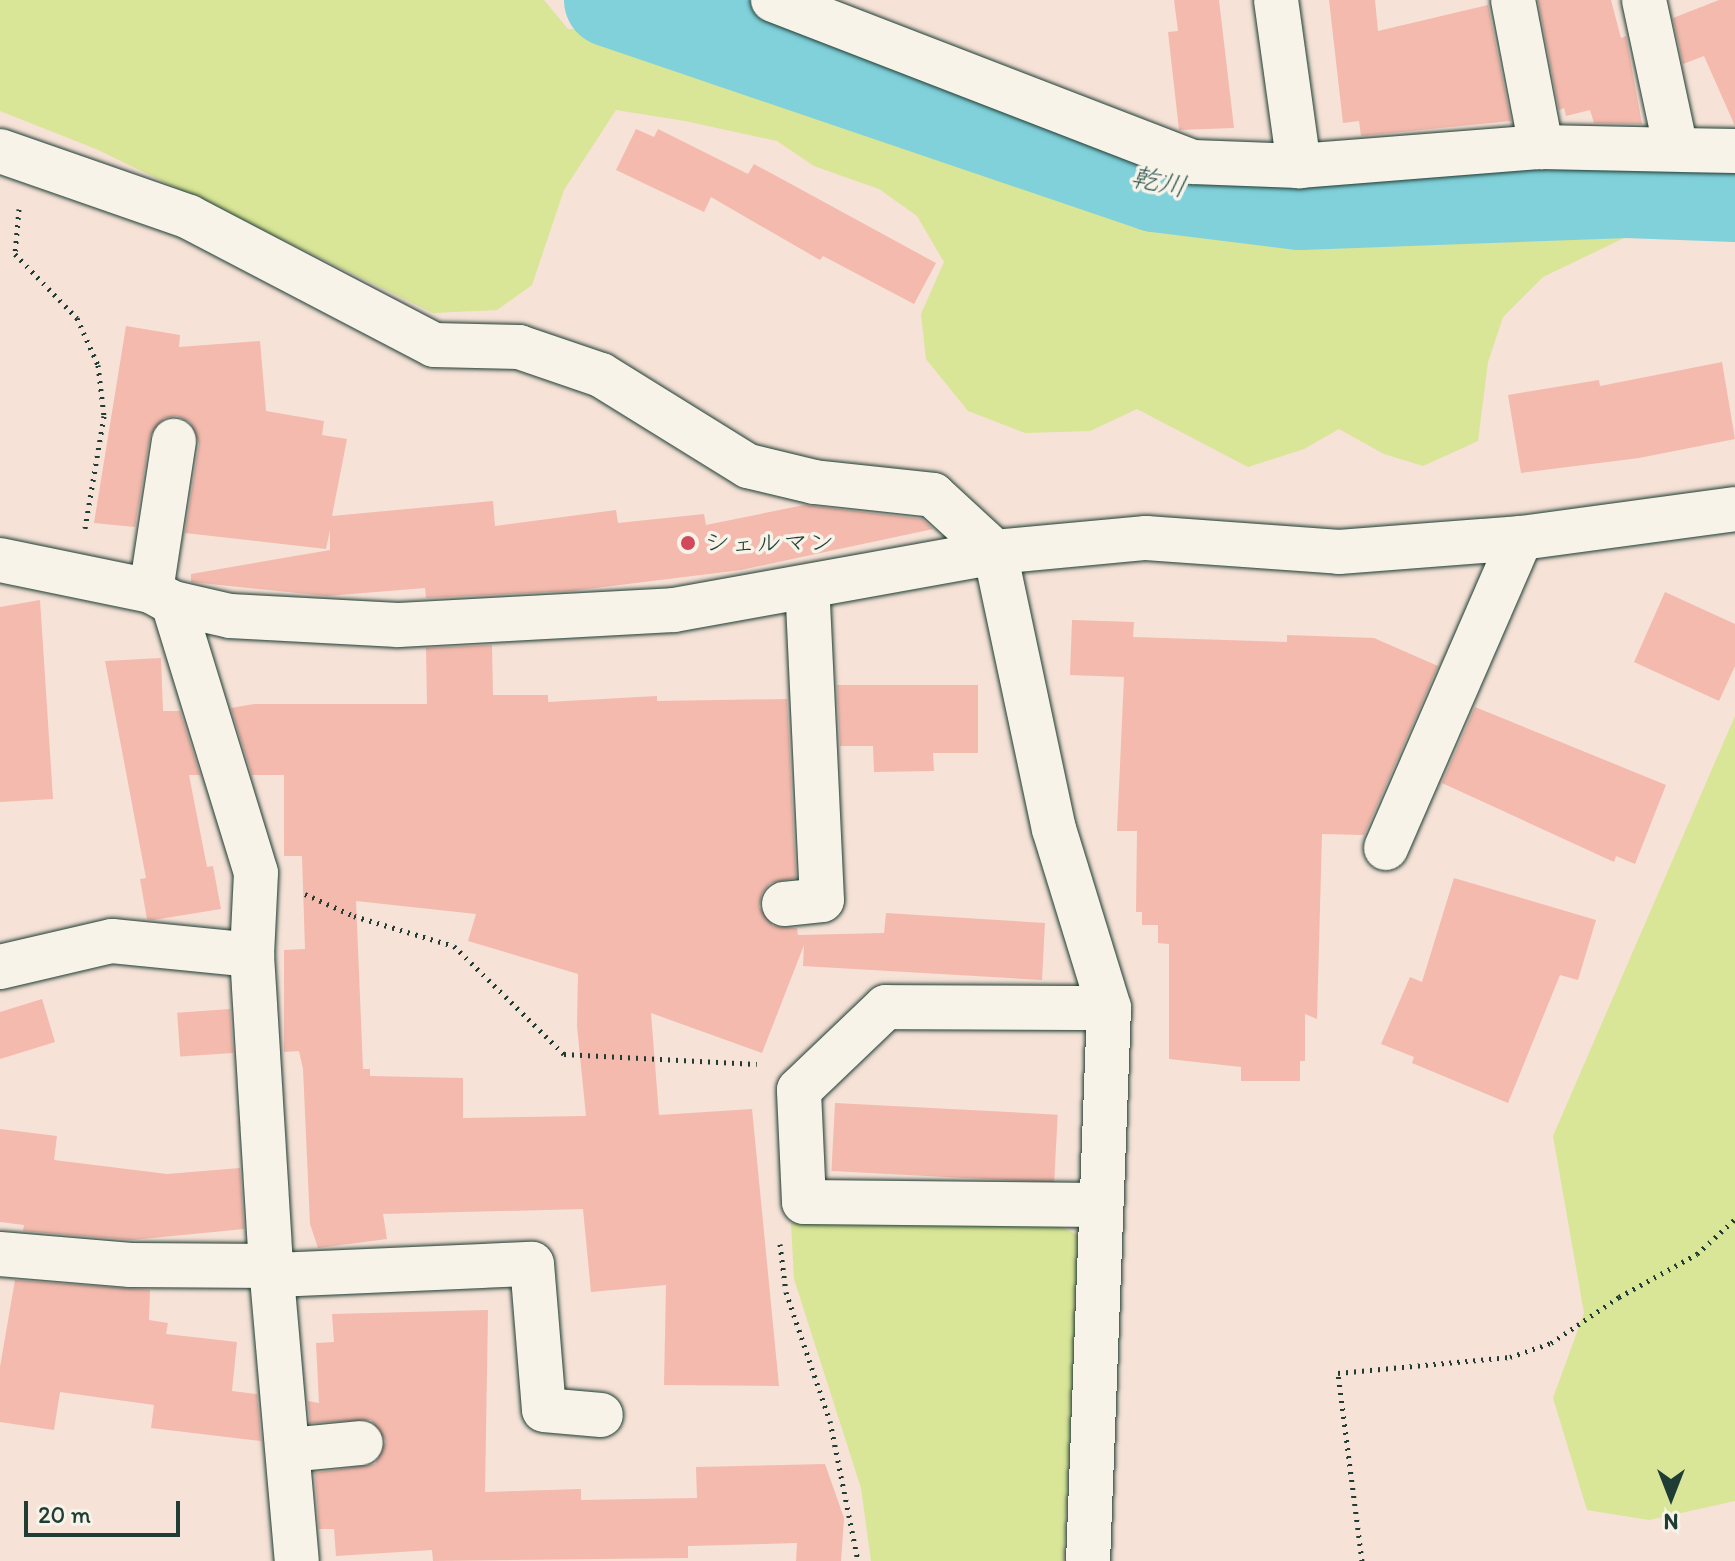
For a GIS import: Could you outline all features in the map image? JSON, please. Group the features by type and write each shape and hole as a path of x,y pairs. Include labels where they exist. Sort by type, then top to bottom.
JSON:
{"street":[{"path":"773,0 1193,162 1299,166 1541,147 1735,151"},
{"path":"1276,0 1299,166"},
{"path":"1513,0 1541,147"},
{"path":"1644,0 1676,149"},
{"path":"12,155 189,217 434,345 519,347 601,375 748,466 814,482 933,495 995,552 1054,829 1109,1008 1088,1561"},
{"path":"174,441 162,597 256,873 252,955 297,1561"},
{"path":"0,560 76,576 230,616 398,625 674,610 995,552 1146,538 1339,552 1521,538 1735,509"},
{"path":"1386,848 1521,538"},
{"path":"784,904 822,900 807,587"},
{"path":"0,967 112,941 252,955"},
{"path":"1101,1205 804,1202 799,1090 886,1007 1109,1008"},
{"path":"0,1254 131,1265 273,1270 532,1264 544,1410 601,1415"},
{"path":"289,1450 361,1443"}],"path":[{"path":"12,155 15,254 77,318 98,365 104,416 100,455 76,576"},
{"path":"256,873 354,916 454,946 564,1054 763,1066"},
{"path":"1362,1561 1338,1373 1510,1357 1551,1343 1619,1297 1697,1254 1735,1219"},
{"path":"779,1234 786,1292 830,1421 858,1561"}],"green space":[{"path":"0,0 544,0 568,29 634,30 703,46 758,67 816,108 1040,156 1083,180 1169,198 1302,212 1649,198 1735,203 1735,239 1624,238 1543,277 1503,317 1488,362 1478,441 1423,466 1384,454 1339,429 1304,449 1248,467 1137,409 1090,431 1025,433 968,411 926,359 921,314 944,262 917,216 879,189 814,166 777,141 685,121 616,110 564,190 532,285 497,310 433,313 96,149 0,111"},
{"path":"1735,716 1735,1501 1649,1520 1587,1510 1553,1398 1584,1313 1553,1136"},
{"path":"791,1223 1055,1224 1080,1236 1064,1561 871,1561 861,1488 794,1279"}],"building":[{"path":"1174,0 1219,0 1234,128 1179,130 1168,32 1178,31"},
{"path":"1329,0 1375,0 1378,31 1488,5 1511,121 1361,136 1359,121 1343,123"},
{"path":"1538,0 1611,0 1621,38 1626,36 1642,124 1594,123 1590,110 1566,116 1564,108 1559,110"},
{"path":"1719,0 1735,0 1735,126 1704,56 1683,64 1673,18"},
{"path":"636,129 654,137 658,129 748,174 754,164 936,263 914,304 823,256 820,260 711,197 704,212 616,170"},
{"path":"126,326 180,335 179,347 260,341 266,411 324,421 322,435 347,439 332,516 493,501 495,526 616,510 618,523 704,514 706,525 804,505 922,519 933,529 741,570 571,591 426,598 425,588 327,596 191,582 191,574 330,550 330,530 326,549 185,533 199,444 190,422 177,416 164,418 150,436 135,527 94,523"},
{"path":"1722,362 1735,439 1639,458 1521,473 1508,395 1599,380 1600,386"},
{"path":"1665,592 1735,624 1735,666 1719,701 1634,662"},
{"path":"40,600 53,799 0,802 0,607"},
{"path":"1072,620 1134,622 1133,637 1287,642 1287,635 1374,638 1438,666 1364,835 1322,834 1317,1019 1305,1014 1305,1061 1300,1061 1300,1081 1241,1081 1241,1067 1169,1059 1169,944 1158,943 1158,925 1142,925 1142,912 1136,912 1137,831 1117,831 1124,677 1070,675"},
{"path":"492,645 493,695 548,695 548,702 657,696 657,701 787,699 796,878 770,883 762,893 759,907 773,926 797,928 798,935 884,933 886,913 1045,923 1042,980 803,966 804,945 762,1053 651,1013 659,1115 752,1109 779,1386 664,1385 666,1285 591,1292 583,1209 383,1214 387,1239 318,1248 310,1224 303,1069 299,1051 284,1052 284,950 305,949 302,856 284,856 284,775 252,775 231,708 254,704 427,704 426,648","holes":["356,901 476,914 468,941 578,974 577,1026 586,1116 463,1118 463,1078 370,1076 370,1069 363,1069"]},
{"path":"161,658 163,711 180,711 200,775 189,775 207,867 213,866 221,909 153,920 147,919 140,879 146,878 105,661"},
{"path":"837,685 978,685 978,753 933,753 934,771 874,772 873,746 840,746"},
{"path":"1475,707 1666,785 1635,864 1616,856 1614,862 1442,783"},
{"path":"1454,878 1596,920 1578,980 1560,975 1508,1103 1412,1063 1414,1057 1381,1044 1410,977 1422,982"},
{"path":"42,999 55,1042 0,1059 0,1012"},
{"path":"230,1009 233,1053 180,1057 177,1013"},
{"path":"835,1103 1058,1115 1054,1183 831,1171"},
{"path":"0,1129 57,1136 54,1160 167,1174 240,1168 244,1229 132,1240 23,1231 24,1225 0,1222"},
{"path":"15,1280 150,1290 149,1320 168,1323 166,1334 237,1342 232,1391 257,1394 261,1441 151,1428 154,1405 60,1392 54,1430 0,1422 0,1367"},
{"path":"488,1310 485,1492 581,1489 581,1500 697,1498 696,1467 825,1464 844,1518 841,1561 796,1561 797,1543 688,1546 688,1558 433,1561 432,1550 336,1556 334,1529 319,1529 315,1473 375,1464 386,1441 371,1420 310,1423 308,1401 319,1403 316,1343 334,1342 332,1314"}],"waterway":[{"name":"乾川","path":"611,0 1155,185 1300,203 1627,191 1735,195"}],"place":[{"name":"シェルマン","path":"688,543"}]}
